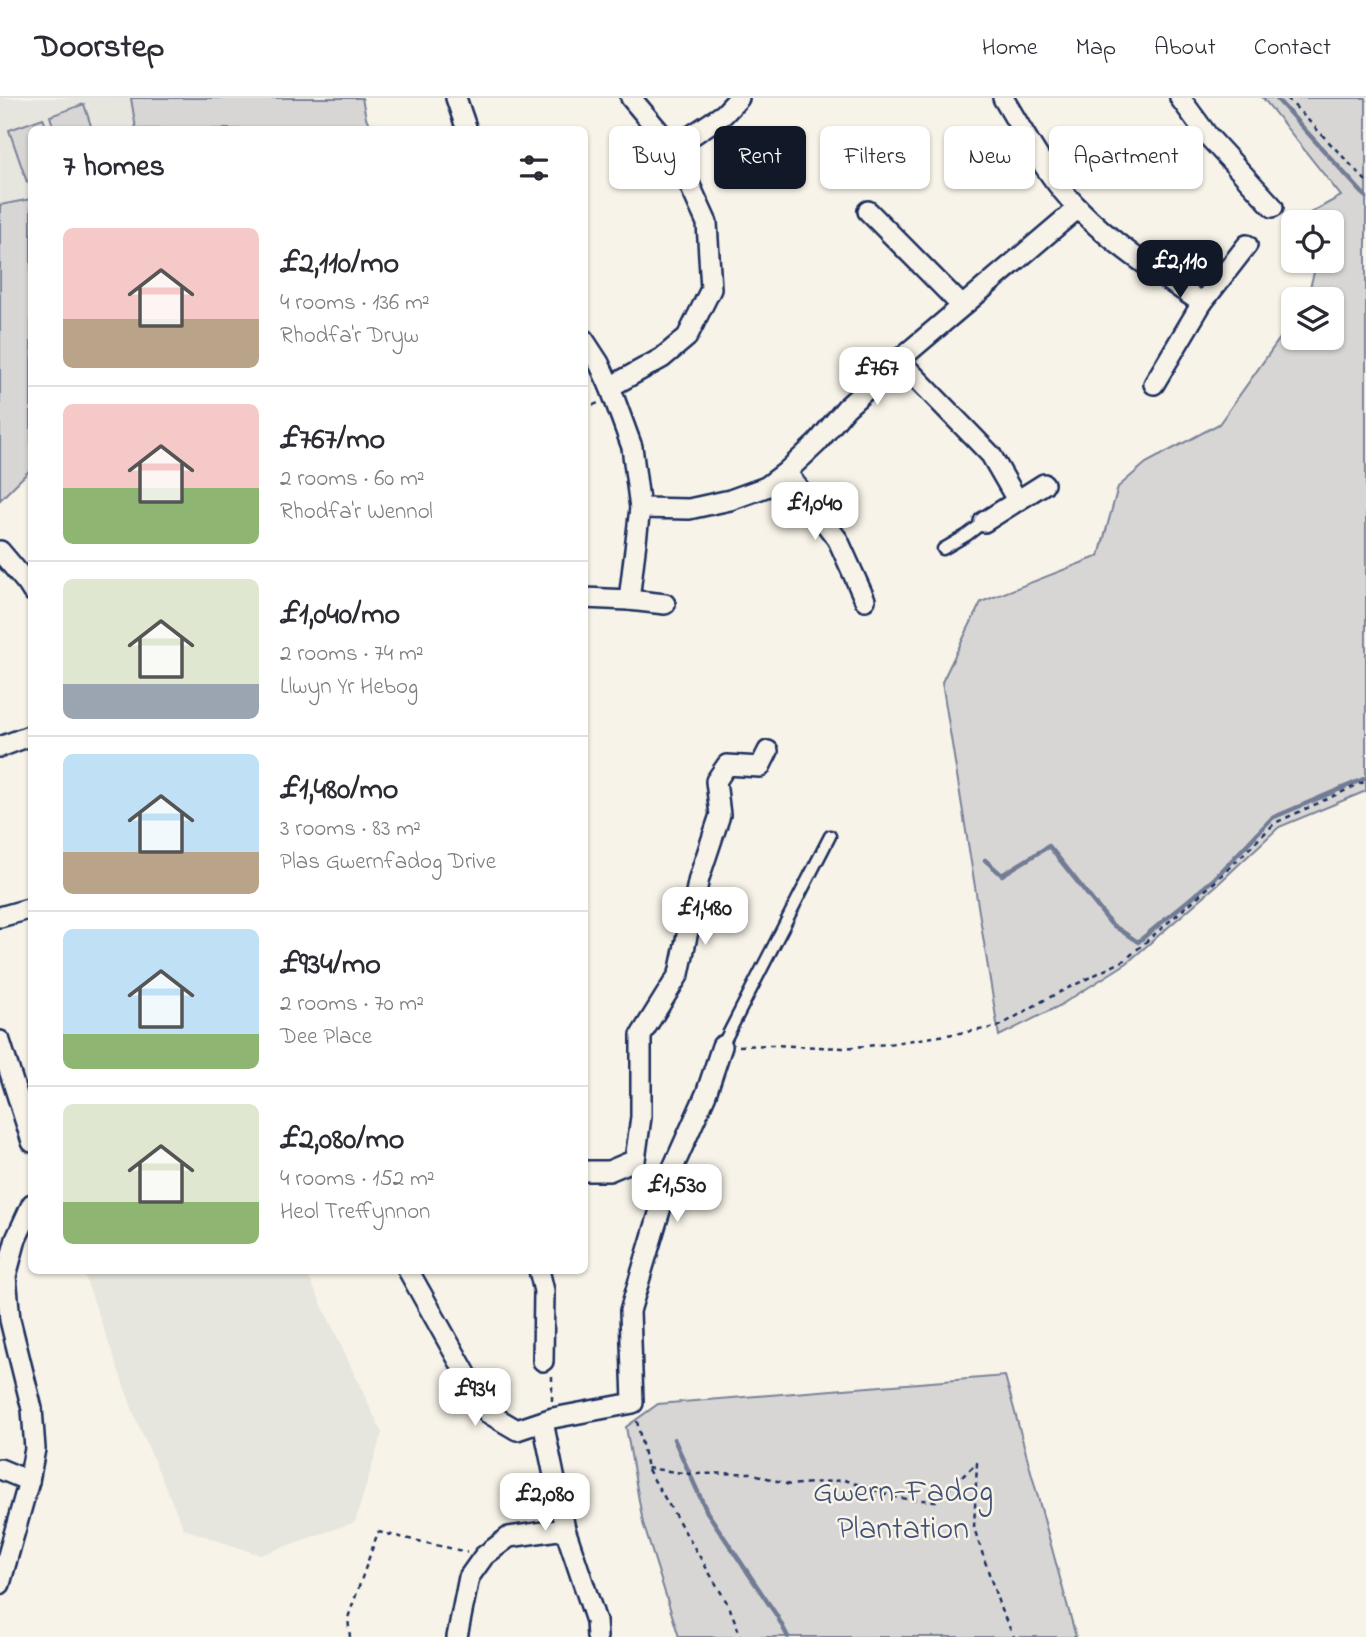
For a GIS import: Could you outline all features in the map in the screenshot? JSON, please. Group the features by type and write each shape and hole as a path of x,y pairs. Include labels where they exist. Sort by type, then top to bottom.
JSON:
{"street":[{"path":"456,98 466,126"},
{"path":"631,98 655,126"},
{"path":"700,130 724,114 739,98"},
{"path":"1003,98 1047,170 1078,208 1129,253 1202,303"},
{"path":"1180,98 1208,136 1273,207"},
{"path":"610,387 662,358 687,337 710,289 707,223 692,189"},
{"path":"640,508 689,509 730,500 766,486 786,472 817,443 846,408 899,360 1078,208"},
{"path":"868,211 962,306"},
{"path":"1154,384 1202,303 1247,245"},
{"path":"588,346 600,363 632,447 640,508 629,600"},
{"path":"899,360 991,455 1017,500"},
{"path":"786,472 838,540 865,600"},
{"path":"984,522 1044,484"},
{"path":"0,551 28,585"},
{"path":"588,598 665,604"},
{"path":"0,747 28,736"},
{"path":"588,1171 609,1171 635,1160 641,1117 641,1035 679,974 699,878 720,815 716,781 727,765 760,767 768,751"},
{"path":"0,917 28,909"},
{"path":"0,1041 28,1129"},
{"path":"410,1274 488,1413 517,1430 548,1420 634,1403 630,1311 672,1170 706,1094 722,1046"},
{"path":"0,1584 29,1481 35,1449 32,1409 10,1320 6,1276 16,1239 28,1213"},
{"path":"540,1274 544,1291 543,1361"},
{"path":"548,1420 565,1529 596,1621 597,1637"},
{"path":"0,1469 29,1481"},
{"path":"457,1637 469,1577 484,1556 509,1537 565,1529"}],"lane":[{"path":"943,550 984,522"},
{"path":"722,1046 830,836"}],"path":[{"path":"1287,98 1366,181"},
{"path":"722,1046 843,1048 998,1027 1046,999 1125,960 1217,880 1275,823 1366,781"},
{"path":"543,1361 552,1367 548,1420"},
{"path":"634,1403 647,1468 729,1606 741,1637"},
{"path":"647,1468 690,1474 751,1473 790,1485 845,1480 897,1498 936,1501 976,1463 974,1528 1001,1610 1014,1637"},
{"path":"350,1637 348,1618 378,1532 484,1556"}],"shaded area":[{"path":"0,98 362,98 370,126 28,126 28,472 0,500"},
{"path":"84,1274 307,1274 382,1433 355,1522 260,1555 184,1529 137,1422"}],"green space":[{"path":"131,98 362,98 370,126 136,126"},
{"path":"1263,98 1366,98 1366,791 1279,827 1127,963 1059,1006 999,1036 942,682 981,602 1099,556 1118,487 1146,463 1219,424 1281,337 1281,350 1344,350 1344,287 1310,287 1314,273 1344,273 1344,210 1316,210 1341,196"},
{"path":"84,104 91,126 53,126 50,116"},
{"path":"43,118 46,126 28,126 27,182 9,130"},
{"path":"28,200 28,472 0,500 0,205"},
{"name":"Gwern-Fadog Plantation","path":"1005,1376 1076,1637 679,1637 643,1523 626,1427 658,1404"}],"waterway":[{"path":"1276,98 1366,197"},
{"path":"985,860 1002,875 1049,846 1111,924 1138,942 1214,879 1272,818 1366,778"},
{"path":"674,1439 707,1512 777,1616 788,1637"}]}
